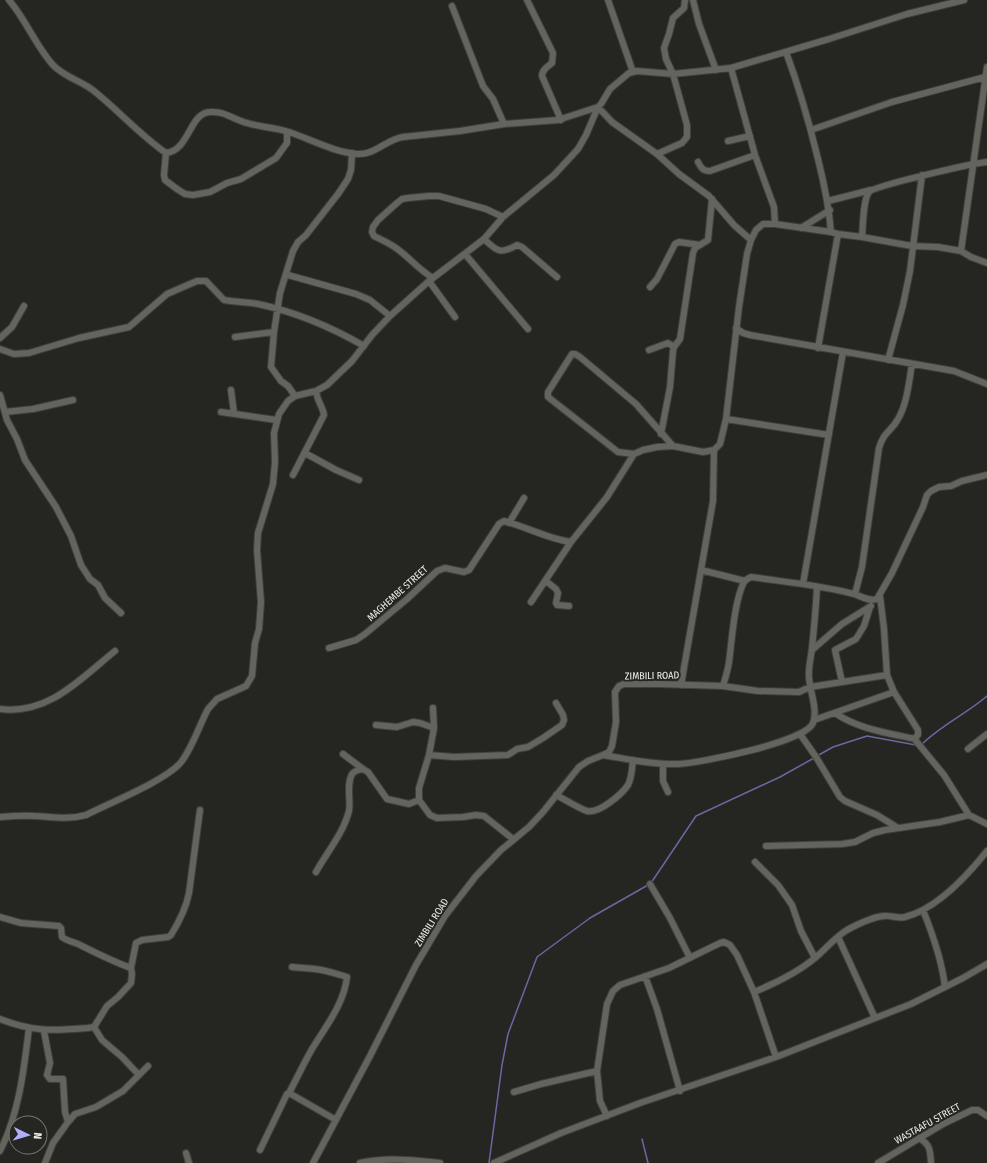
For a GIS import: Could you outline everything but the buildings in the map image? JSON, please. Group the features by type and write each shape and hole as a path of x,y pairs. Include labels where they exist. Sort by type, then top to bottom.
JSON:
{"street":[{"path":"9,0 53,65 61,72 93,90 154,145 166,153 172,152 181,144 198,118 204,112 211,111 225,113 242,122 287,132 352,153 369,153 399,137 504,124 560,120 598,107 602,104 610,89 629,73 673,74 731,68 907,14 964,0"},
{"path":"527,0 553,53 552,63 542,73 542,76 560,120"},
{"path":"608,0 633,72"},
{"path":"657,154 682,143 687,137 687,125 673,74 666,59 664,48 673,18 684,8 685,0"},
{"path":"694,0 698,24 716,70"},
{"path":"452,6 483,86 493,99 504,124"},
{"path":"786,52 806,108 830,210 831,232"},
{"path":"961,251 984,107 985,77 987,67"},
{"path":"731,68 755,155 774,207 775,224"},
{"path":"811,130 892,102 985,77"},
{"path":"598,107 612,122 657,154 679,174 699,188 734,225 751,240"},
{"path":"0,816 78,817 86,815 155,781 172,771 181,762 213,702 246,686 252,676 255,643 259,629 261,602 257,550 258,534 274,478 276,462 274,433 276,420 279,414 288,401 295,396 316,391 327,385 352,361 372,335 390,316 431,279 484,239 504,218 554,175 578,149 586,135 598,107"},
{"path":"166,153 165,180 185,194 192,195 210,192 227,183 242,179 276,158 287,143 287,132"},
{"path":"728,141 750,136"},
{"path":"295,396 288,386 281,381 271,367 277,309 282,286 293,251 298,242 306,235 348,179 352,170 352,153"},
{"path":"698,162 701,168 706,171 710,171 755,155"},
{"path":"828,201 922,175 987,162"},
{"path":"888,360 903,306 910,271 922,175"},
{"path":"862,237 864,210 868,193 871,190"},
{"path":"455,317 431,279 393,245 374,236 372,232 373,227 388,210 402,199 429,196 439,196 486,209 504,218"},
{"path":"661,434 670,387 674,347 680,339 694,250 706,242 709,238 712,200"},
{"path":"801,228 830,210"},
{"path":"673,446 661,434 646,414 575,354 572,354 548,392 548,397 618,452 634,454 643,450 657,447 673,446 703,452 714,450 720,444 726,419 736,328 747,254 756,230 763,224 775,224 831,232 912,246 961,251 971,257 987,263"},
{"path":"818,348 838,234"},
{"path":"484,239 496,249 501,251 505,251 516,245 522,247 557,278"},
{"path":"650,288 657,279 675,244 679,242 700,245"},
{"path":"465,254 528,329"},
{"path":"288,274 356,294 370,300 390,316"},
{"path":"0,349 14,354 29,353 79,338 130,328 167,294 197,281 206,280 224,300 257,304 277,309 324,325 364,346"},
{"path":"0,338 12,327 24,306"},
{"path":"736,328 743,333 750,335 954,371 987,384"},
{"path":"235,337 274,332"},
{"path":"649,350 668,343 674,347"},
{"path":"803,584 843,352"},
{"path":"855,594 863,561 879,448 882,439 898,420 902,410 912,364"},
{"path":"230,390 234,413"},
{"path":"293,475 324,415 324,411 317,399 316,391"},
{"path":"0,395 7,420 17,439 25,460 56,507 71,536 81,565 90,579 98,586 105,598 121,613"},
{"path":"5,412 33,409 73,400"},
{"path":"221,412 276,420"},
{"path":"726,419 829,435"},
{"path":"681,685 713,501 714,450"},
{"path":"305,452 336,470 359,480"},
{"path":"531,602 571,542 607,497 634,454"},
{"path":"812,650 842,624 870,607 878,598 917,520 927,495 931,491 939,487 950,486 962,481 987,475"},
{"path":"524,498 509,522 558,540 571,542"},
{"name":"MAGHEMBE STREET","path":"329,648 356,640 366,634 437,571 445,568 464,572 469,570 499,524 504,521 509,522"},
{"path":"701,570 745,581 751,578 803,584 878,598"},
{"path":"546,581 556,589 558,593 557,605 569,606"},
{"path":"723,686 729,664 738,605 745,581"},
{"path":"603,755 663,764 680,764 726,757 766,746 808,730 814,720 813,697 810,687 809,669 817,587"},
{"path":"878,598 884,629 887,675 894,692 918,730 915,739"},
{"path":"842,682 835,650 856,639 864,626 870,607"},
{"path":"0,709 27,709 48,702 61,694 115,651"},
{"name":"ZIMBILI ROAD","path":"313,1163 413,970 445,916 476,876 513,839 529,828 579,767 588,761 609,752 612,746 616,722 616,692 619,686 624,684 723,686 758,691 798,692 810,687 887,675"},
{"path":"814,720 894,692"},
{"path":"429,755 454,757 508,755 517,749 528,747 562,724 564,720 563,715 556,703"},
{"path":"433,708 434,728 429,755 419,788 419,800 430,815 437,818 455,818 476,815 484,816 513,839"},
{"path":"835,713 852,722 915,739 944,775 969,815 987,824"},
{"path":"376,725 402,727 413,722 434,728"},
{"path":"800,734 840,797 898,828"},
{"path":"968,748 987,734"},
{"path":"343,754 368,772 387,799 409,804 419,800"},
{"path":"556,795 587,811 598,810 615,798 628,784 631,778 633,760"},
{"path":"663,764 663,781 668,792"},
{"path":"316,872 338,838 344,825 349,810 352,774 356,770 364,769"},
{"path":"0,1019 29,1028 44,1030 88,1028 94,1026 107,1006 131,983 131,968 135,946 138,941 168,937 173,932 182,916 189,893 200,810"},
{"path":"766,846 842,844 854,842 873,833 940,822 969,815"},
{"path":"754,992 783,979 815,958 846,931 862,923 883,916 897,918 904,917 923,910 963,879 987,851"},
{"path":"756,862 778,885 792,905 801,931 815,958"},
{"path":"650,884 690,958"},
{"path":"923,910 937,948 943,969 945,987"},
{"path":"0,917 21,923 59,926 61,928 62,937 65,939 131,968"},
{"path":"838,937 875,1018"},
{"path":"607,1116 600,1101 597,1071 605,1016 613,991 620,985 669,968 720,943 724,942 730,945 737,956 754,992 776,1057"},
{"path":"494,1163 561,1133 640,1103 680,1091 776,1057 911,1004 987,964"},
{"path":"260,1150 287,1094 289,1093 312,1049 340,1003 346,987 347,977 314,969 310,970 292,967"},
{"path":"645,976 657,1009 680,1091"},
{"path":"94,1026 102,1040 122,1057 139,1075"},
{"path":"0,1151 8,1135 12,1120 26,1053 29,1028"},
{"path":"44,1030 50,1063 47,1075 50,1079 63,1079 64,1112 68,1122"},
{"path":"45,1163 53,1143 75,1114 96,1108 123,1091 148,1066"},
{"path":"514,1092 597,1071"},
{"path":"289,1093 336,1120"},
{"name":"WASTAAFU STREET","path":"878,1163 943,1124 972,1110 978,1110 987,1116"},
{"path":"919,1138 930,1147 932,1163"},
{"path":"186,1153 189,1163"},
{"path":"360,1163 390,1160 440,1163"}],"waterway":[{"path":"921,745 937,731 987,696"},
{"path":"817,756 833,747 867,736 916,745"},
{"path":"651,883 696,816 780,777 814,758"},
{"path":"489,1163 502,1065 508,1034 537,957 590,918 648,885"},
{"path":"642,1139 648,1163"}]}
